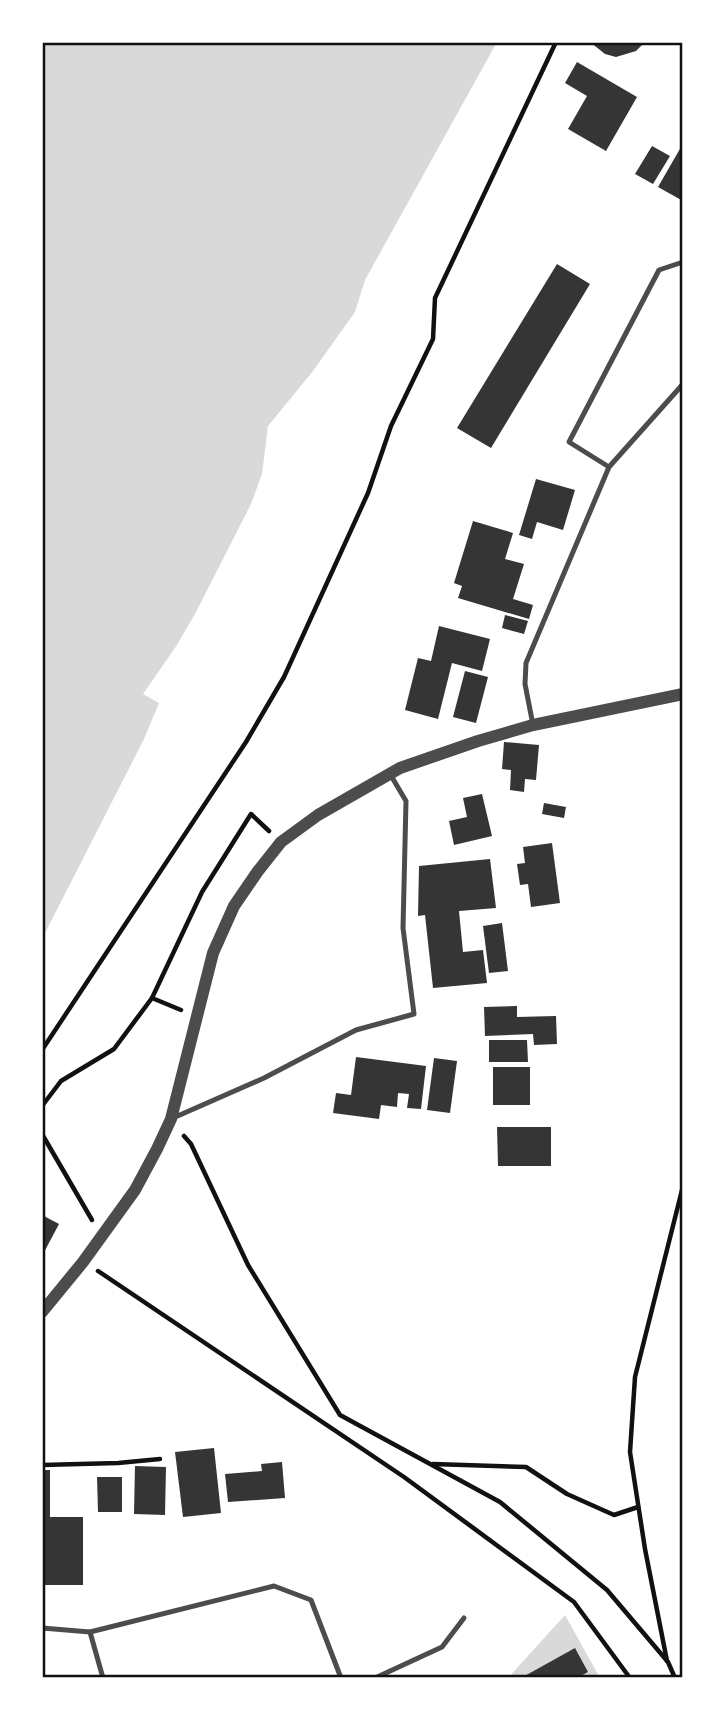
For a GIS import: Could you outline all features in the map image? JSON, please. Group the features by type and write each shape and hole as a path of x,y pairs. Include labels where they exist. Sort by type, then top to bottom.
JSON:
{"street":[{"path":"42,1312 83,1262 135,1190 171,1119 213,953 234,906 281,842 318,815 390,774 478,741 533,725 683,694"}],"lane":[{"path":"609,467 569,443 659,270 683,262"},
{"path":"533,725 525,684 526,663 609,467 683,384"},
{"path":"171,1119 264,1078 356,1030 414,1014 404,928 406,801 390,774"},
{"path":"42,1628 89,1632 274,1586 311,1600 341,1678"},
{"path":"375,1678 443,1647 464,1618"},
{"path":"89,1632 103,1678"}],"path":[{"path":"42,1050 246,742 285,677 368,493 391,426 433,339 435,298 556,42"},
{"path":"42,1106 61,1081 114,1049 152,998 202,892 251,814"},
{"path":"152,998 185,1012 198,1014"},
{"path":"171,1119 191,1144 248,1265 340,1415 500,1502 607,1590 668,1662"},
{"path":"42,1134 88,1214"},
{"path":"675,1678 668,1662 630,1452 635,1377 681,1203 683,1186"},
{"path":"83,1262 404,1477 574,1602 630,1678"},
{"path":"42,1465 160,1459"},
{"path":"430,1464 526,1467 567,1494 614,1515 638,1507"}],"shaded area":[{"path":"42,42 497,42 365,280 355,312 313,371 268,426 262,474 251,504 196,612 143,694 159,703 144,739 42,939"},
{"path":"565,1615 600,1678 508,1678"}],"building":[{"path":"590,42 645,42 636,51 616,57 605,54"},
{"path":"577,62 637,97 606,151 568,129 587,96 565,83"},
{"path":"652,146 670,156 653,184 635,174"},
{"path":"681,147 683,148 683,201 658,187"},
{"path":"557,264 590,284 491,448 457,428"},
{"path":"536,479 575,490 563,530 537,522 532,539 519,535"},
{"path":"473,521 513,533 505,559 524,564 513,599 533,605 529,619 458,598 462,586 454,583"},
{"path":"505,615 528,621 524,634 502,628"},
{"path":"439,626 490,639 482,671 452,663 438,719 405,710 418,658 431,661"},
{"path":"465,671 488,677 476,723 453,717"},
{"path":"504,742 539,745 536,780 525,779 524,792 510,790 511,770 502,769"},
{"path":"482,794 492,836 454,845 449,821 467,817 463,798"},
{"path":"544,803 566,807 564,818 542,814"},
{"path":"552,843 560,903 531,907 528,884 520,885 517,864 525,863 523,847"},
{"path":"490,859 496,908 459,911 463,952 483,950 487,983 433,988 425,915 418,916 419,866"},
{"path":"502,923 508,971 489,973 483,926"},
{"path":"517,1006 517,1017 556,1016 557,1044 534,1045 533,1034 485,1036 484,1007"},
{"path":"489,1040 527,1040 528,1062 489,1062"},
{"path":"356,1057 426,1066 421,1109 407,1108 409,1094 398,1093 397,1107 381,1105 379,1119 333,1113 336,1093 351,1095"},
{"path":"434,1058 457,1061 450,1113 427,1110"},
{"path":"493,1067 530,1067 530,1105 493,1105"},
{"path":"497,1127 551,1127 551,1166 498,1166"},
{"path":"42,1215 59,1224 42,1256"},
{"path":"214,1448 221,1513 183,1517 175,1452"},
{"path":"282,1462 285,1498 228,1502 225,1474 262,1471 261,1464"},
{"path":"135,1466 166,1467 165,1515 134,1514"},
{"path":"42,1470 50,1470 50,1517 83,1517 83,1585 42,1585"},
{"path":"97,1477 122,1477 122,1512 98,1512"},
{"path":"575,1648 588,1672 577,1678 521,1678"}]}
